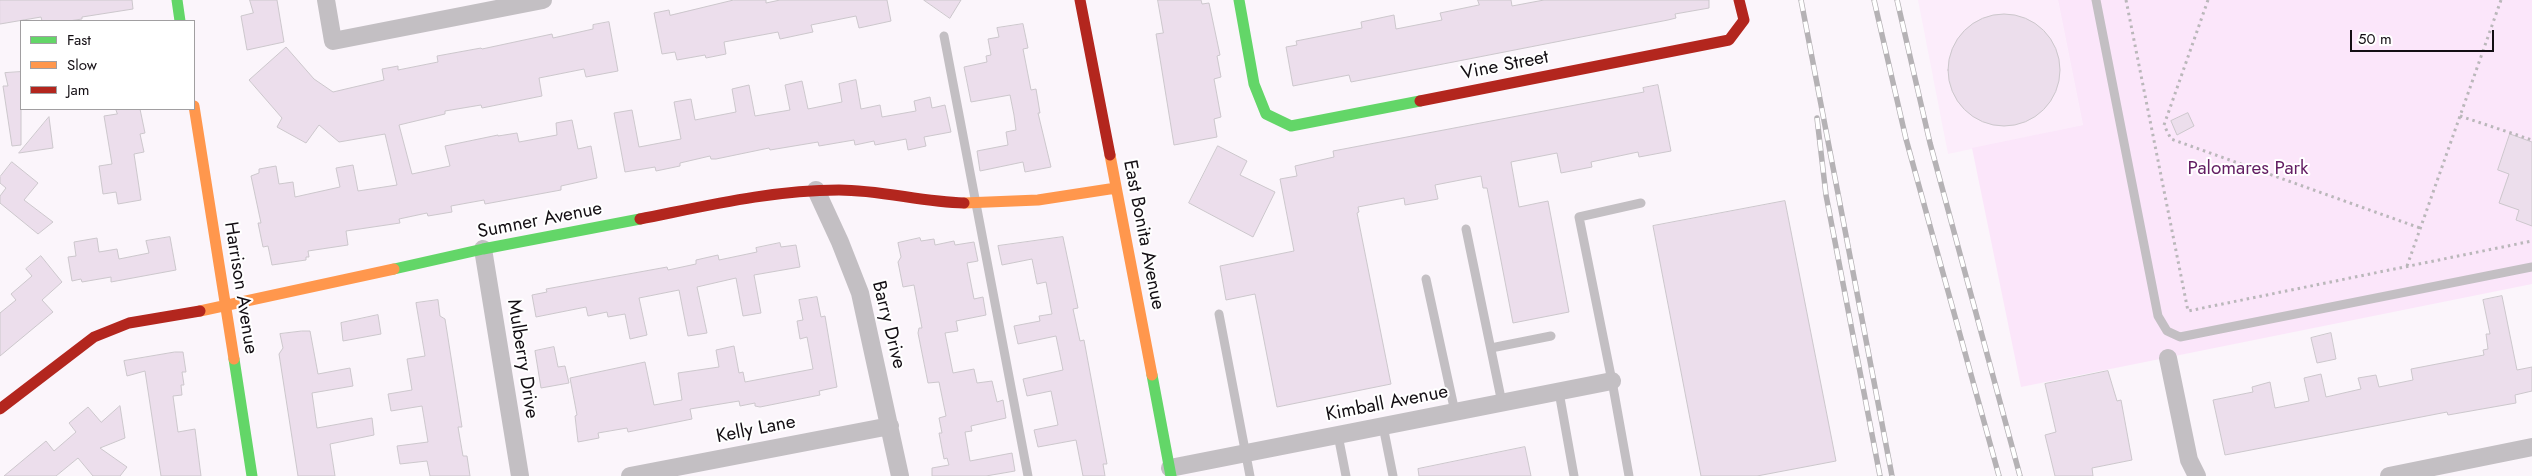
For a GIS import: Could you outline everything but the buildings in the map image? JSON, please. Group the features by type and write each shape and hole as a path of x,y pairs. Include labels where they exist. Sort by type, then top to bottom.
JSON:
{"street":[{"path":"177,0 180,20"},
{"path":"326,0 333,40 543,0"},
{"name":"East Bonita Avenue","path":"1080,0 1171,472"},
{"name":"Vine Street","path":"1239,0 1254,84 1266,114 1292,126 1729,40 1744,20 1739,0"},
{"name":"Harrison Avenue","path":"195,110 252,476"},
{"name":"Sumner Avenue","path":"0,409 94,337 113,328 129,323 225,307 483,249 763,195 816,190 867,191 976,203 1056,199 1116,188"},
{"name":"Barry Drive","path":"816,190 840,242 860,293 900,476"},
{"name":"Mulberry Drive","path":"483,249 520,476"},
{"path":"2168,358 2189,460 2196,476"},
{"name":"Kimball Avenue","path":"1171,472 1245,453 1612,381"},
{"name":"Kelly Lane","path":"630,476 890,426"},
{"path":"2389,476 2532,448"}],"lane":[{"path":"2096,0 2158,316 2167,331 2180,337 2532,267"},
{"path":"944,36 1028,476"},
{"path":"1629,476 1579,217 1641,203"},
{"path":"1466,229 1502,402"},
{"path":"1426,279 1455,412"},
{"path":"1219,314 1250,476"},
{"path":"1491,348 1551,336"},
{"path":"1559,392 1574,476"},
{"path":"1383,426 1394,476"},
{"path":"1338,435 1346,476"}],"path":[{"path":"2126,0 2188,311 2532,241"},
{"path":"2208,0 2164,125 2171,139 2420,228"},
{"path":"2406,267 2501,0"},
{"path":"2460,116 2532,140"}],"shaded area":[{"path":"1918,0 2058,0 2083,125 1948,154"}],"green space":[{"name":"Palomares Park","path":"2058,0 2532,0 2532,284 2021,387 1972,148 2083,125"}],"railway":[{"path":"1801,0 1892,476"},
{"path":"1874,0 1906,139 1999,476"},
{"path":"1897,0 1930,143 2020,476"},
{"path":"1817,118 1826,195 1880,476"}],"traffic: fast":[{"path":"177,0 180,20"},
{"path":"1239,0 1254,84 1266,114 1291,126 1420,101"},
{"path":"394,269 483,249 640,219"},
{"path":"234,359 252,476"},
{"path":"1152,375 1171,476"}],"traffic: slow":[{"path":"195,110 234,359"},
{"path":"1110,155 1152,375"},
{"path":"964,203 1038,200 1116,188"},
{"path":"200,311 394,269"}],"traffic: jam":[{"path":"1080,0 1110,155"},
{"path":"1420,101 1729,40 1744,20 1739,0"},
{"path":"640,219 739,200 814,191 855,191 964,203"},
{"path":"0,409 94,337 129,323 200,311"}]}
